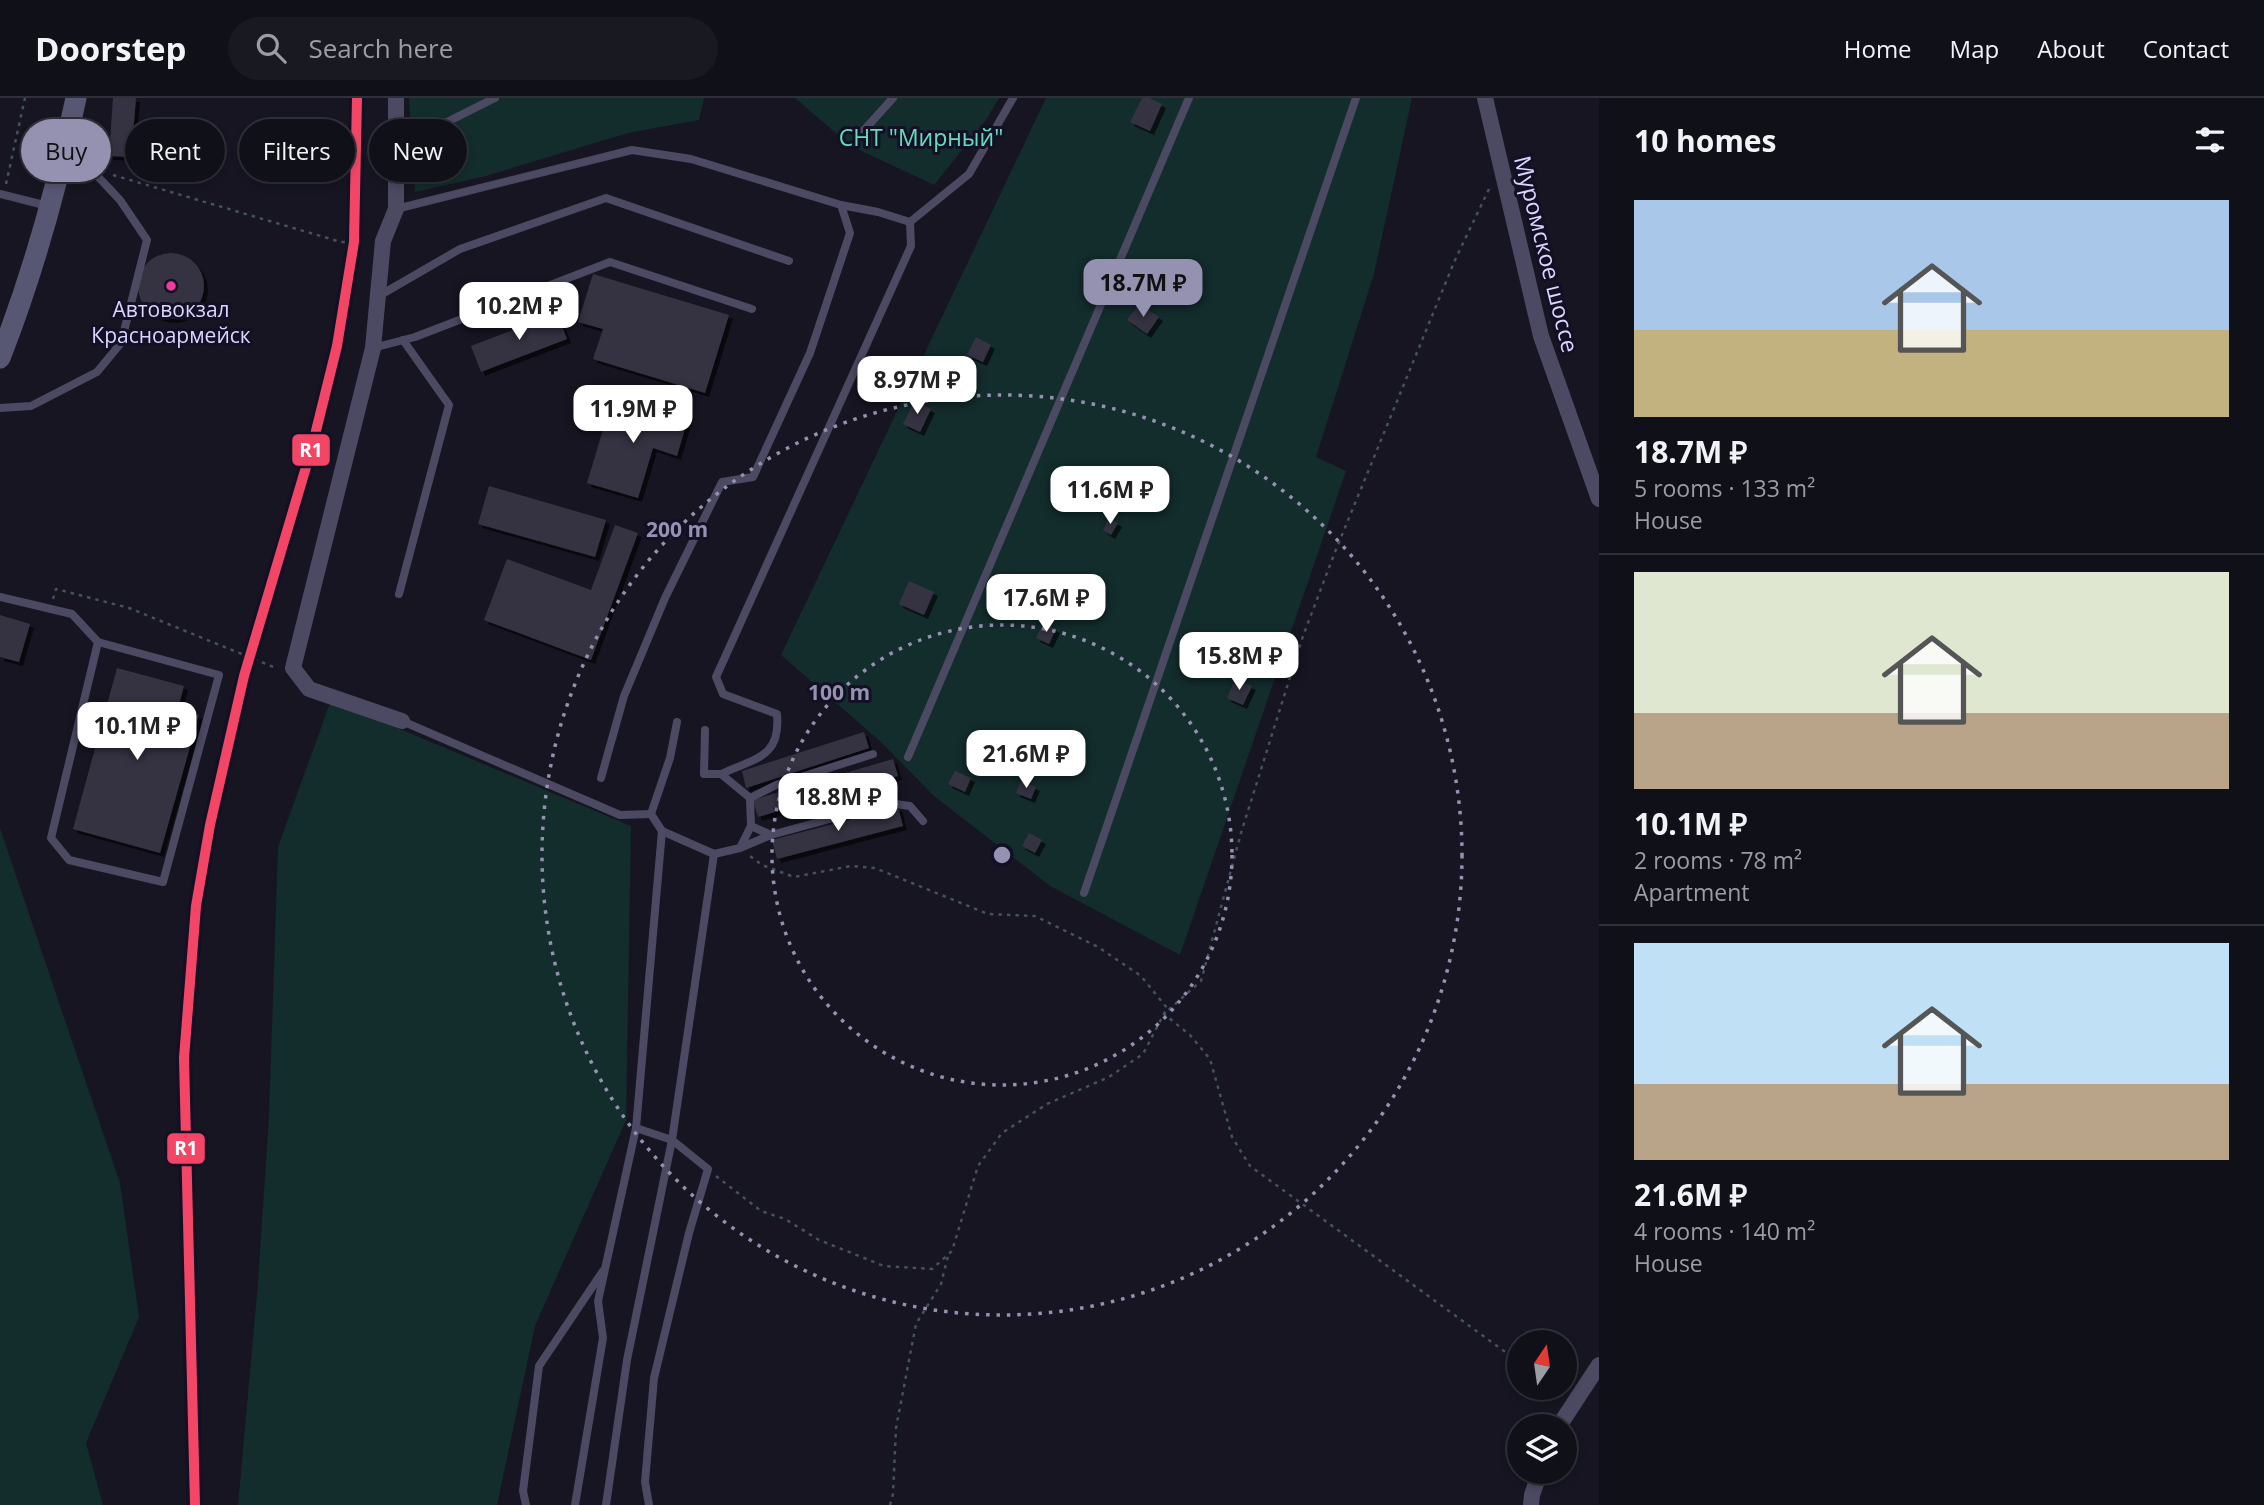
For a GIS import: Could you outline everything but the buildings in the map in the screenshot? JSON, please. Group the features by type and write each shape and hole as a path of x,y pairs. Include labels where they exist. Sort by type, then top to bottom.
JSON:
{"main road":[{"path":"71,119 76,98"},
{"path":"0,358 20,308 57,182"}],"street":[{"path":"396,98 396,209 383,241 373,348 293,668 309,689 402,722"},
{"name":"Муромское шоссе","path":"1485,98 1541,336 1599,499"},
{"path":"1567,1414 1599,1365"},
{"path":"1531,1505 1536,1484"}],"lane":[{"path":"453,119 495,98"},
{"path":"857,138 893,98"},
{"path":"910,222 969,174 1013,98"},
{"path":"908,757 1189,98"},
{"path":"1084,893 1356,98"},
{"path":"396,209 632,150 691,159 841,205 910,222"},
{"path":"0,408 31,406 97,372 121,343 147,240 120,200 103,182"},
{"path":"2,195 51,206"},
{"path":"377,297 460,249 606,198 789,261"},
{"path":"601,778 625,696 665,598 722,482 753,477 810,353 850,233 841,205"},
{"path":"705,730 704,774 721,774 768,752 779,734 777,714 723,694 716,677 911,246 910,222"},
{"path":"373,348 403,340 610,262 751,309"},
{"path":"399,594 449,405 403,340"},
{"path":"0,597 72,614 98,642 219,675 163,882 69,860 51,838 98,642"},
{"path":"402,722 620,815 651,814"},
{"path":"651,814 670,758 677,722"},
{"path":"750,798 776,785 873,754"},
{"path":"721,774 750,798 751,826 740,848"},
{"path":"651,814 662,831 714,854 740,848 771,835 888,803 910,806 923,821"},
{"path":"751,826 771,835"},
{"path":"575,1505 603,1338 598,1301 636,1128 662,831"},
{"path":"606,1505 627,1360 672,1140 714,854"},
{"path":"636,1128 672,1140 708,1169 689,1233 654,1378 645,1482 649,1505"},
{"path":"526,1505 523,1491 539,1366 605,1269"}],"path":[{"path":"2,195 25,98"},
{"path":"1164,1014 1201,981 1241,833 1303,636 1450,273 1502,164"},
{"path":"111,174 341,242 383,241"},
{"path":"51,609 56,589 116,605 299,676"},
{"path":"740,848 762,865 794,877 851,866 875,868 988,914 1035,916 1098,947 1141,976 1167,1008 1143,1055 1109,1077 1047,1104 1002,1133 978,1166 941,1284 916,1324 896,1428 893,1494 890,1505"},
{"path":"1164,1014 1190,1035 1210,1059 1232,1137 1250,1166 1507,1353"},
{"path":"708,1169 761,1211 785,1219 819,1240 884,1266 932,1269 949,1253"}],"green space":[{"path":"409,98 704,98 699,120 628,133 467,180 467,119 410,119"},
{"name":"СНТ \"Мирный\"","path":"795,98 999,98 986,120 934,185 851,146"},
{"name":"СНТ \"Мирный\"","path":"1046,98 1412,98 1374,274 1316,457 1346,471 1180,955 1050,886 934,796 881,742 781,655"},
{"path":"414,182 459,182 415,192"},
{"path":"331,700 631,826 626,1120 535,1326 497,1505 238,1505 258,1283 269,1115 278,847"},
{"path":"0,828 120,1183 139,1317 86,1443 103,1505 0,1505"}],"transit line":[{"name":"R1","path":"195,1505 184,1058 196,906 210,825 244,676 312,447 337,346 354,242 357,98"}],"place":[{"name":"Автовокзал Красноармейск","path":"171,286"}]}
